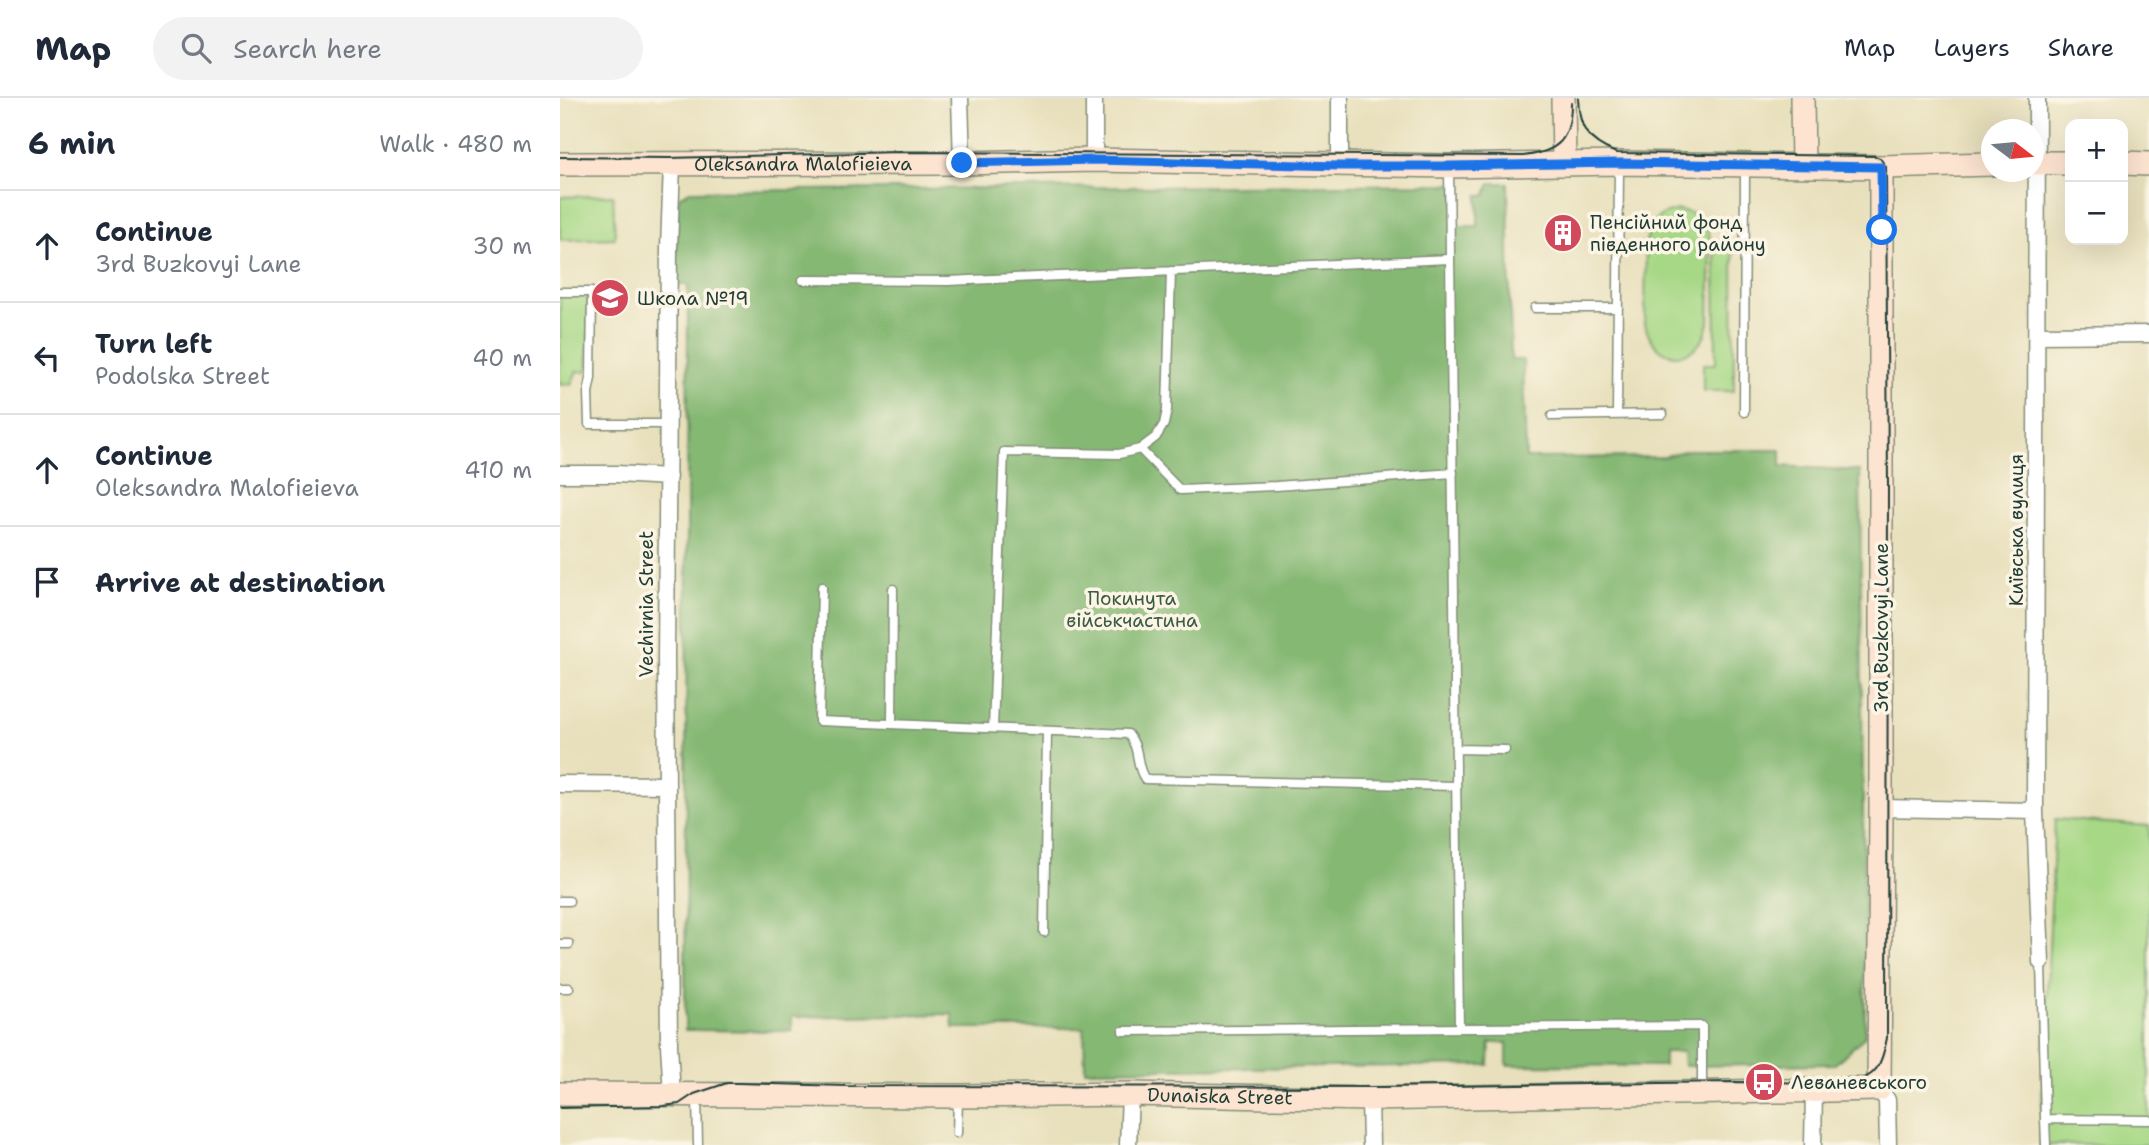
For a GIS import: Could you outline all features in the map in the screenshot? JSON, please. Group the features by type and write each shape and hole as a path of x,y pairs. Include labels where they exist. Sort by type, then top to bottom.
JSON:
{"street":[{"path":"960,98 962,163"},
{"path":"1094,98 1094,160"},
{"path":"1340,98 1340,166"},
{"path":"1563,98 1564,164"},
{"path":"1802,98 1803,165"},
{"name":"Київська вулиця","path":"2037,98 2037,119"},
{"name":"Oleksandra Malofieieva","path":"560,164 1094,160 1340,166 1619,163 1881,167"},
{"path":"2044,163 2065,163"},
{"path":"2128,163 2149,164"},
{"name":"Vechirnia Street","path":"672,164 669,274 667,785 669,1045 673,1095"},
{"path":"1881,167 1981,164"},
{"name":"3rd Buzkovyi Lane","path":"1879,1089 1881,167"},
{"name":"Київська вулиця","path":"2036,182 2035,811 2041,962"},
{"path":"2038,335 2149,334"},
{"path":"560,474 668,477"},
{"path":"560,784 667,785"},
{"path":"1881,807 2035,811"},
{"path":"1879,1089 1887,1100 1888,1145"},
{"name":"Dunaiska Street","path":"560,1094 1130,1094 1370,1099 1879,1089"},
{"path":"1813,1145 1814,1091"},
{"path":"1128,1145 1130,1094"},
{"path":"1370,1099 1370,1145"}],"lane":[{"path":"1618,414 1619,163"},
{"path":"1744,412 1745,165"},
{"path":"1449,166 1459,1028"},
{"path":"803,280 948,281 1450,259"},
{"path":"993,728 1004,452 1119,454 1140,449 1156,437 1164,424 1167,410 1171,271"},
{"path":"560,292 592,292 589,424 669,424"},
{"path":"1535,308 1618,308"},
{"path":"1552,416 1662,414"},
{"path":"1140,449 1180,490 1453,473"},
{"path":"822,587 819,721 1128,734 1136,743 1140,774 1144,779 1457,786"},
{"path":"892,724 893,589"},
{"path":"1044,932 1047,731"},
{"path":"1456,749 1505,750"},
{"path":"2041,962 2046,1145"},
{"path":"1123,1031 1702,1026 1702,1093"},
{"path":"697,1095 698,1145"},
{"path":"957,1133 958,1096"},
{"path":"2045,1119 2149,1120"}],"green space":[{"name":"Покинута військчастина","path":"1490,183 1508,183 1511,360 1523,360 1526,458 1663,457 1687,450 1781,450 1781,466 1860,471 1865,1036 1835,1064 1684,1066 1683,1052 1664,1052 1664,1066 1507,1065 1507,1043 1490,1043 1489,1065 1085,1070 1084,1028 953,1028 952,1014 792,1017 792,1031 685,1030 688,285 675,285 680,196 690,191 1455,184 1456,226 1478,226 1478,195 1486,195"},
{"path":"613,195 615,238 560,240 560,197"},
{"path":"1678,210 1691,213 1700,219 1707,228 1711,241 1709,322 1697,346 1688,353 1677,355 1658,347 1650,338 1645,324 1648,235 1652,224 1660,216"},
{"path":"1715,243 1733,243 1734,391 1703,391 1703,364 1716,364"},
{"path":"560,294 584,295 589,303 587,372 577,371 571,384 560,385"},
{"path":"2055,819 2149,826 2149,1145 2040,1145"}],"tram line":[{"path":"560,1108 679,1104 694,1094 727,1083 847,1086 1383,1087 1849,1083 1866,1078 1872,1073 1880,1062 1887,1038 1886,167 1880,158 1874,156 1616,153 1598,144 1586,133 1580,118 1578,98"},
{"path":"560,157 669,158 899,152 1523,156 1546,151 1560,142 1569,126 1571,103"}],"place":[{"name":"Пенсійний фонд південного району","path":"1563,233"},
{"name":"Школа №19","path":"610,298"},
{"name":"Леваневського","path":"1764,1082"}],"route":[{"path":"962,163 1094,160 1340,166 1619,163 1881,167 1882,230"}]}
